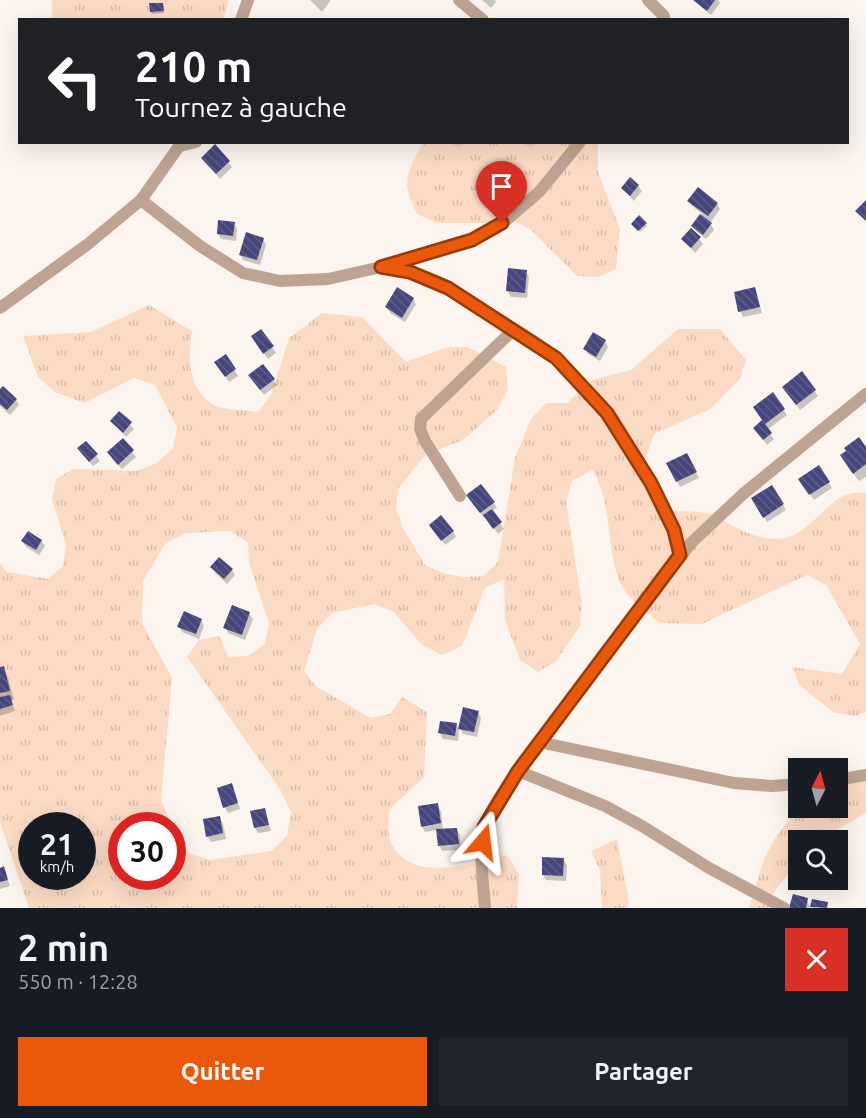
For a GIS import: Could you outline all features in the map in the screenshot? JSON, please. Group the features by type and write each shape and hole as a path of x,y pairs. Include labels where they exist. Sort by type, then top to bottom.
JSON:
{"street":[{"path":"242,18 248,0"},
{"path":"459,0 481,18"},
{"path":"648,0 664,16"},
{"path":"0,308 88,244 141,200 181,144"},
{"path":"141,200 200,246 243,273 280,281 328,279 381,267 472,240 502,223 539,192 578,144"},
{"path":"381,267 410,272 448,288 556,358 607,413 651,483 674,530 680,555"},
{"path":"459,496 425,441 420,429 421,419 514,330"},
{"path":"485,908 482,856 484,827 518,771 539,742 680,555 743,494 866,394"},
{"path":"674,530 685,533 705,530"},
{"path":"539,742 734,783 788,785"},
{"path":"518,771 605,806 709,868 784,908"},
{"path":"848,778 866,775"}],"green space":[{"path":"52,0 229,0 224,18 52,18"},
{"path":"422,144 598,144 598,172 620,229 616,269 597,277 577,276 530,229 512,220 502,223 437,223 417,214 407,185 409,170"},
{"path":"149,305 192,331 190,363 192,373 200,392 207,400 220,407 258,412 271,395 289,338 322,313 362,317 406,362 448,347 468,347 506,367 508,389 498,409 463,440 425,455 398,489 396,509 403,528 425,565 443,573 463,577 483,576 498,562 515,458 531,419 546,403 567,403 592,380 631,370 678,329 720,329 746,360 740,379 710,409 654,434 640,475 660,511 711,514 734,527 773,539 789,537 799,532 843,496 866,493 866,712 855,716 833,712 800,686 792,667 842,674 860,644 826,585 807,575 702,624 660,623 639,607 620,582 615,567 604,500 592,470 572,481 566,501 582,604 580,626 556,661 538,672 520,660 505,620 504,579 485,588 462,646 442,655 421,644 394,612 374,604 332,613 317,629 304,671 317,687 371,718 390,714 402,697 427,712 424,777 389,810 391,843 400,856 412,863 427,867 461,866 507,855 519,874 517,908 29,908 23,890 96,890 96,812 18,812 18,875 0,822 0,563 7,572 48,579 63,566 66,545 52,499 56,479 73,469 136,471 157,463 173,448 177,428 155,385 134,378 85,403 55,392 38,377 23,336 91,332","holes":["230,531 248,543 249,563 269,623 265,644 248,656 228,657 219,636 199,640 187,657 281,791 291,812 287,836 271,851 209,860 189,853 186,849 186,890 108,890 108,812 166,812 161,800 172,678 142,623 143,581 165,544 186,533"]},
{"path":"866,775 866,813 836,830 788,830 788,874 772,895 769,908 749,908 764,859 774,840 790,818 848,818 848,779"},
{"path":"617,839 629,902 628,908 602,908 600,871 591,851"}],"building":[{"path":"693,0 715,0 707,11"},
{"path":"149,3 163,3 164,11 150,12"},
{"path":"215,144 230,161 216,174 201,158"},
{"path":"630,177 639,185 630,196 621,188"},
{"path":"698,187 718,203 708,216 687,201"},
{"path":"866,200 866,221 855,211"},
{"path":"700,214 712,223 703,235 691,226"},
{"path":"639,215 647,223 638,231 631,224"},
{"path":"218,220 235,222 233,236 217,234"},
{"path":"691,228 701,237 691,248 681,239"},
{"path":"246,232 264,238 257,260 239,255"},
{"path":"508,268 527,270 525,293 506,291"},
{"path":"397,287 414,298 402,318 385,307"},
{"path":"755,287 760,307 738,312 734,292"},
{"path":"261,329 274,346 263,354 251,336"},
{"path":"593,332 606,340 596,357 583,349"},
{"path":"226,354 236,369 225,377 214,362"},
{"path":"263,364 275,379 260,390 248,375"},
{"path":"802,371 816,390 796,405 782,387"},
{"path":"3,386 17,399 7,410 0,404 0,389"},
{"path":"773,392 785,409 765,424 772,433 763,440 753,428 762,420 753,407"},
{"path":"119,411 132,422 123,433 110,421"},
{"path":"859,437 866,447 866,464 853,474 840,455 846,451 844,448"},
{"path":"123,438 134,450 118,465 107,452"},
{"path":"86,441 98,454 89,462 77,448"},
{"path":"687,453 697,472 676,482 666,463"},
{"path":"819,465 830,482 809,495 798,479"},
{"path":"481,484 495,502 480,513 466,495"},
{"path":"772,485 784,504 763,518 751,498"},
{"path":"492,509 502,522 493,529 483,515"},
{"path":"441,515 454,531 441,541 429,525"},
{"path":"28,531 42,540 36,550 21,541"},
{"path":"219,557 233,569 224,579 210,567"},
{"path":"232,605 250,612 242,635 223,628"},
{"path":"184,611 202,619 196,634 177,627"},
{"path":"4,666 10,691 0,693 0,667"},
{"path":"10,695 13,705 0,709 0,697"},
{"path":"463,707 479,711 474,732 458,729"},
{"path":"440,721 457,723 455,736 438,733"},
{"path":"232,783 238,803 223,808 217,788"},
{"path":"438,803 441,823 421,827 418,806"},
{"path":"265,808 269,825 254,828 250,811"},
{"path":"220,816 223,833 206,837 203,819"},
{"path":"457,828 459,844 438,846 436,829"},
{"path":"542,857 564,858 563,876 542,875"},
{"path":"4,866 8,880 0,882 0,868"},
{"path":"793,894 808,898 806,908 789,908"},
{"path":"812,899 828,902 827,908 810,907"}],"route":[{"path":"483,842 484,827 518,771 680,555 674,530 651,483 607,413 556,358 448,288 410,272 381,267 472,240 502,223"}]}
